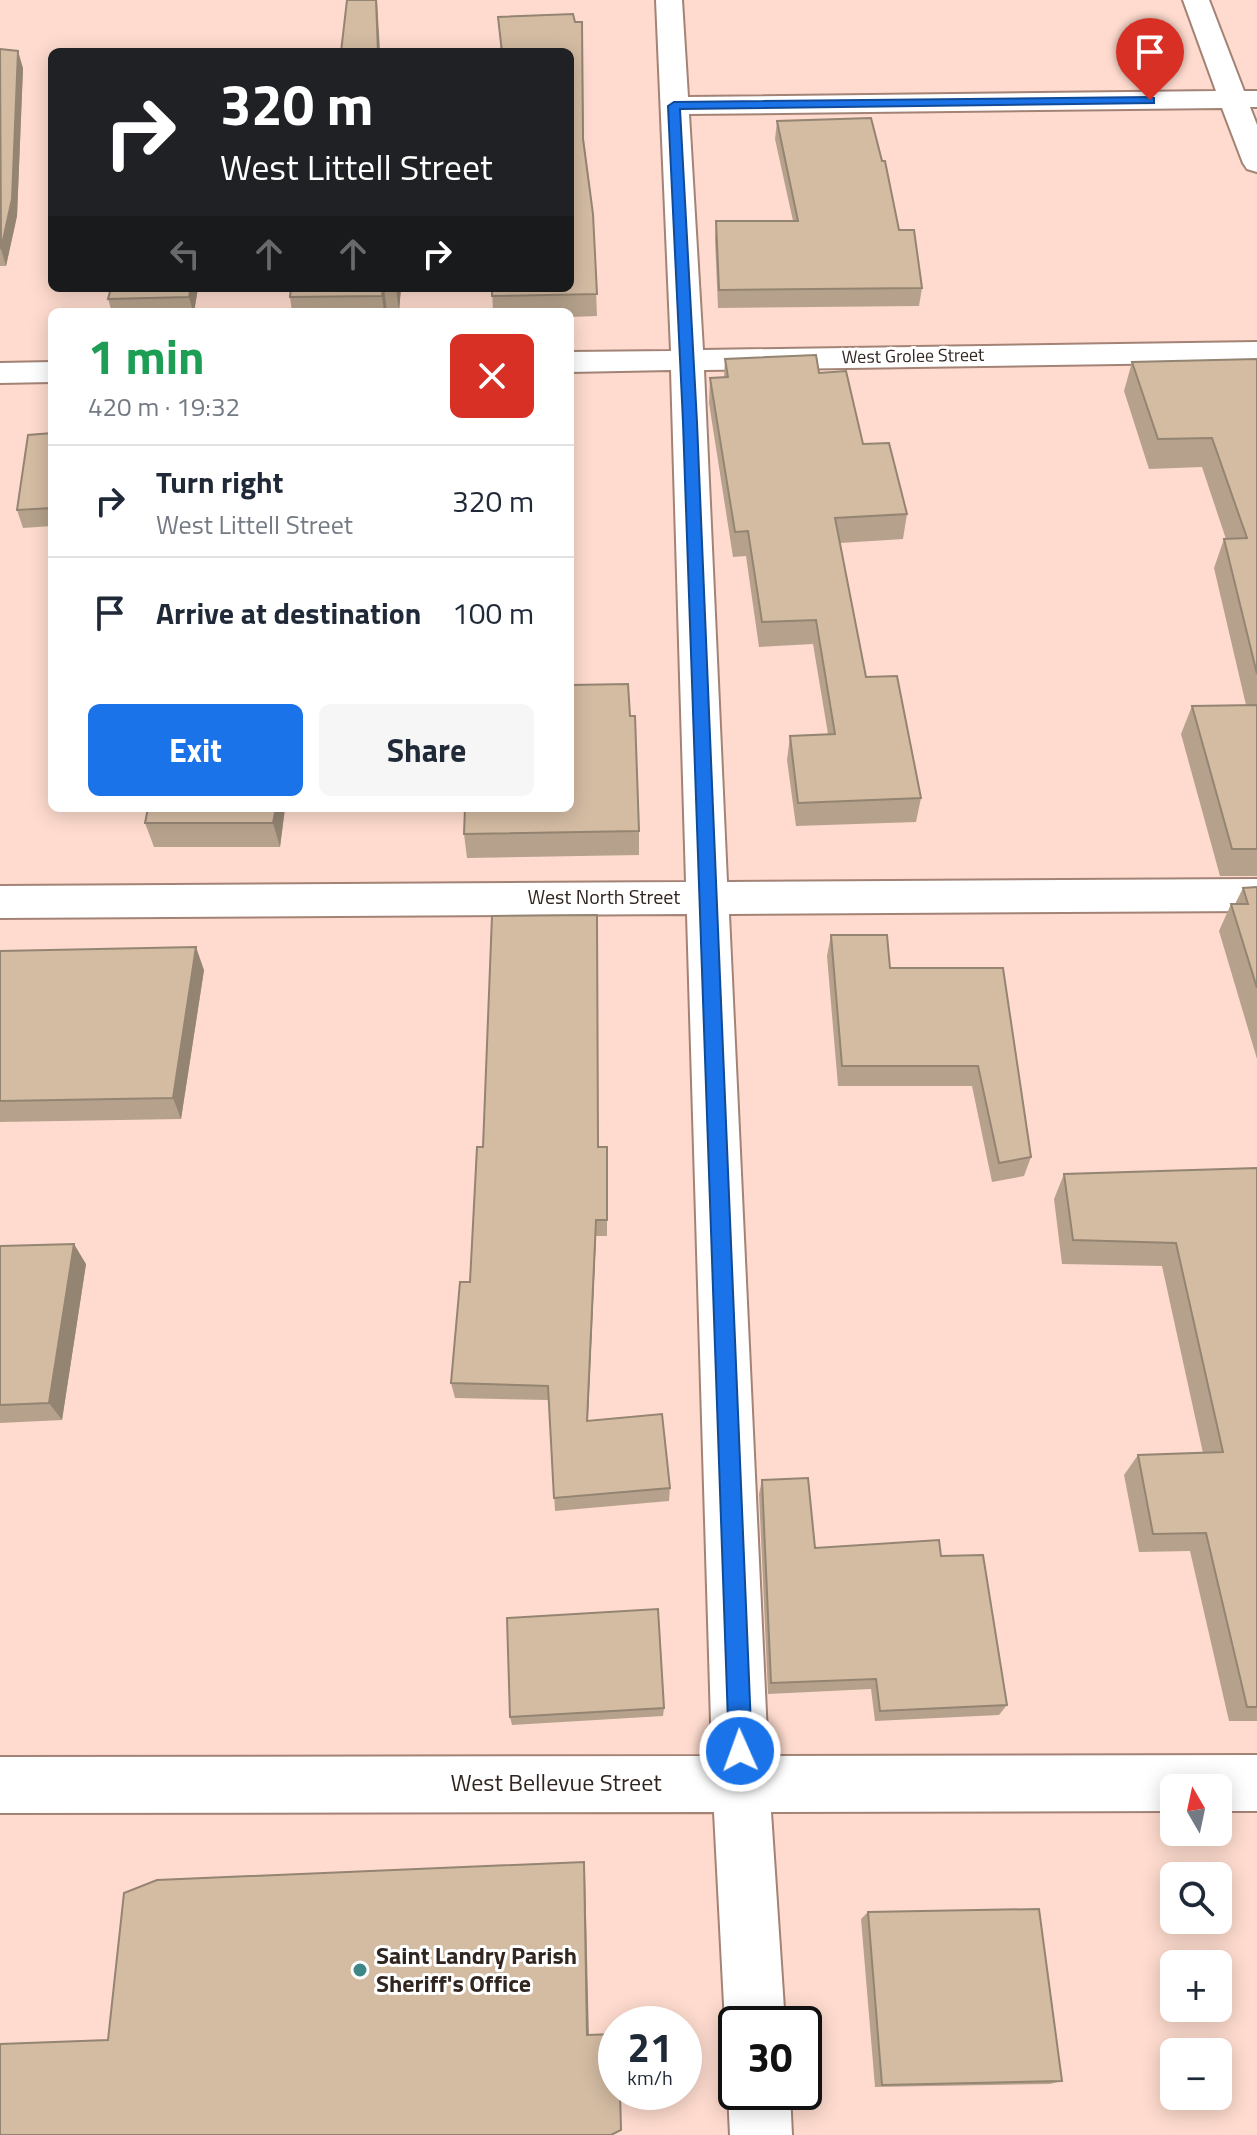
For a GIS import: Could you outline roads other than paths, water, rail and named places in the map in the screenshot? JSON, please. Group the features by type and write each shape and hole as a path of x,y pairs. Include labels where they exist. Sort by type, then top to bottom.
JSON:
{"street":[{"path":"669,0 709,896 741,1783 754,2006"},
{"path":"1196,0 1245,99 1257,163"},
{"path":"674,106 1245,99"},
{"name":"West Grolee Street","path":"574,362 1257,352"},
{"path":"0,373 48,372"},
{"name":"West North Street","path":"0,902 1257,895"},
{"name":"West Bellevue Street","path":"0,1785 1257,1783"},
{"path":"760,2110 761,2135"}],"place":[{"name":"Saint Landry Parish Sheriff's Office","path":"360,1970"}]}
